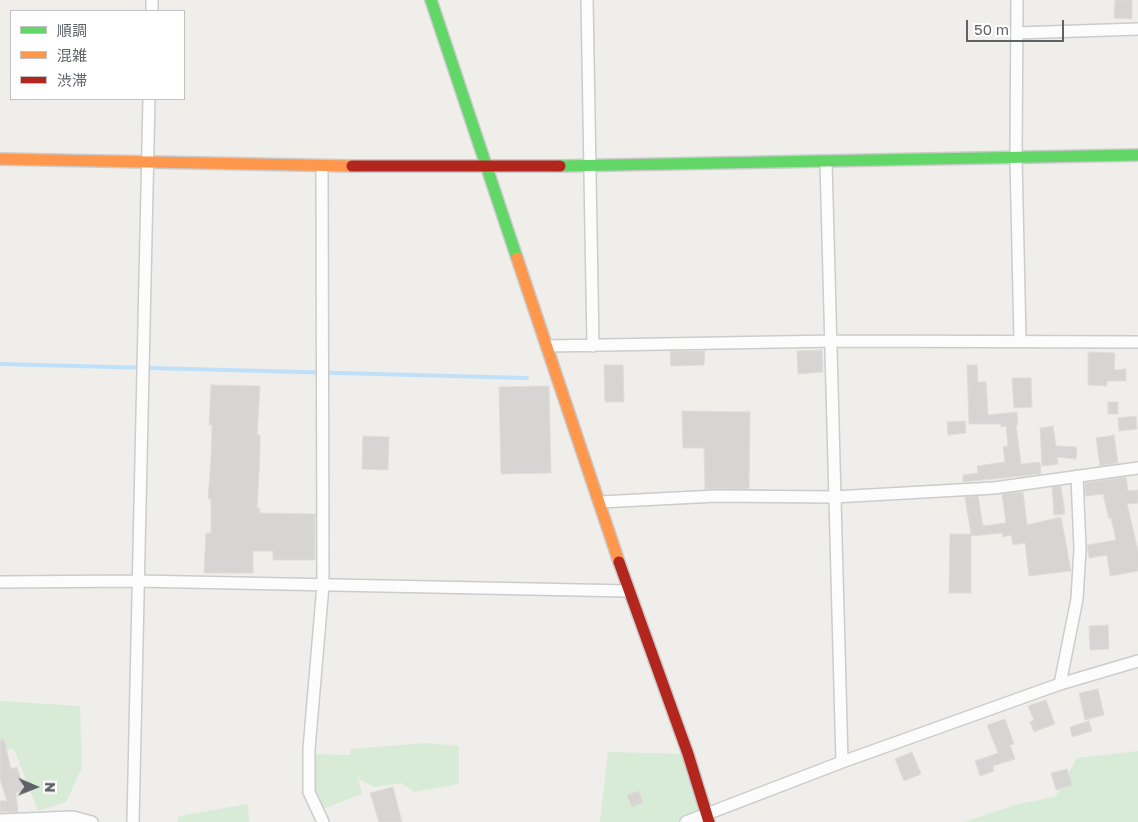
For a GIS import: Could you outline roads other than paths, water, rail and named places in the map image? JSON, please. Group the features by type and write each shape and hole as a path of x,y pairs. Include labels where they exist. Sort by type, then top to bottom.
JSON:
{"street":[{"path":"431,0 629,591 688,754 708,819"},
{"path":"587,0 593,346"},
{"path":"1017,0 1016,158 1020,340"},
{"path":"1018,33 1138,29"},
{"path":"133,822 150,100"},
{"path":"0,159 322,166 487,167 1138,155"},
{"path":"826,162 842,762"},
{"path":"322,166 323,585 309,749 309,792 323,822"},
{"path":"547,346 831,341 1020,340 1138,342"},
{"path":"600,502 716,496 834,497 994,488 1138,468"},
{"path":"1060,684 1077,600 1080,549 1077,476"},
{"path":"0,582 138,581 629,591"},
{"path":"686,822 708,819 842,762 1060,684 1138,661"},
{"path":"0,820 64,817 92,822"}],"waterway":[{"path":"0,364 527,378"}]}
